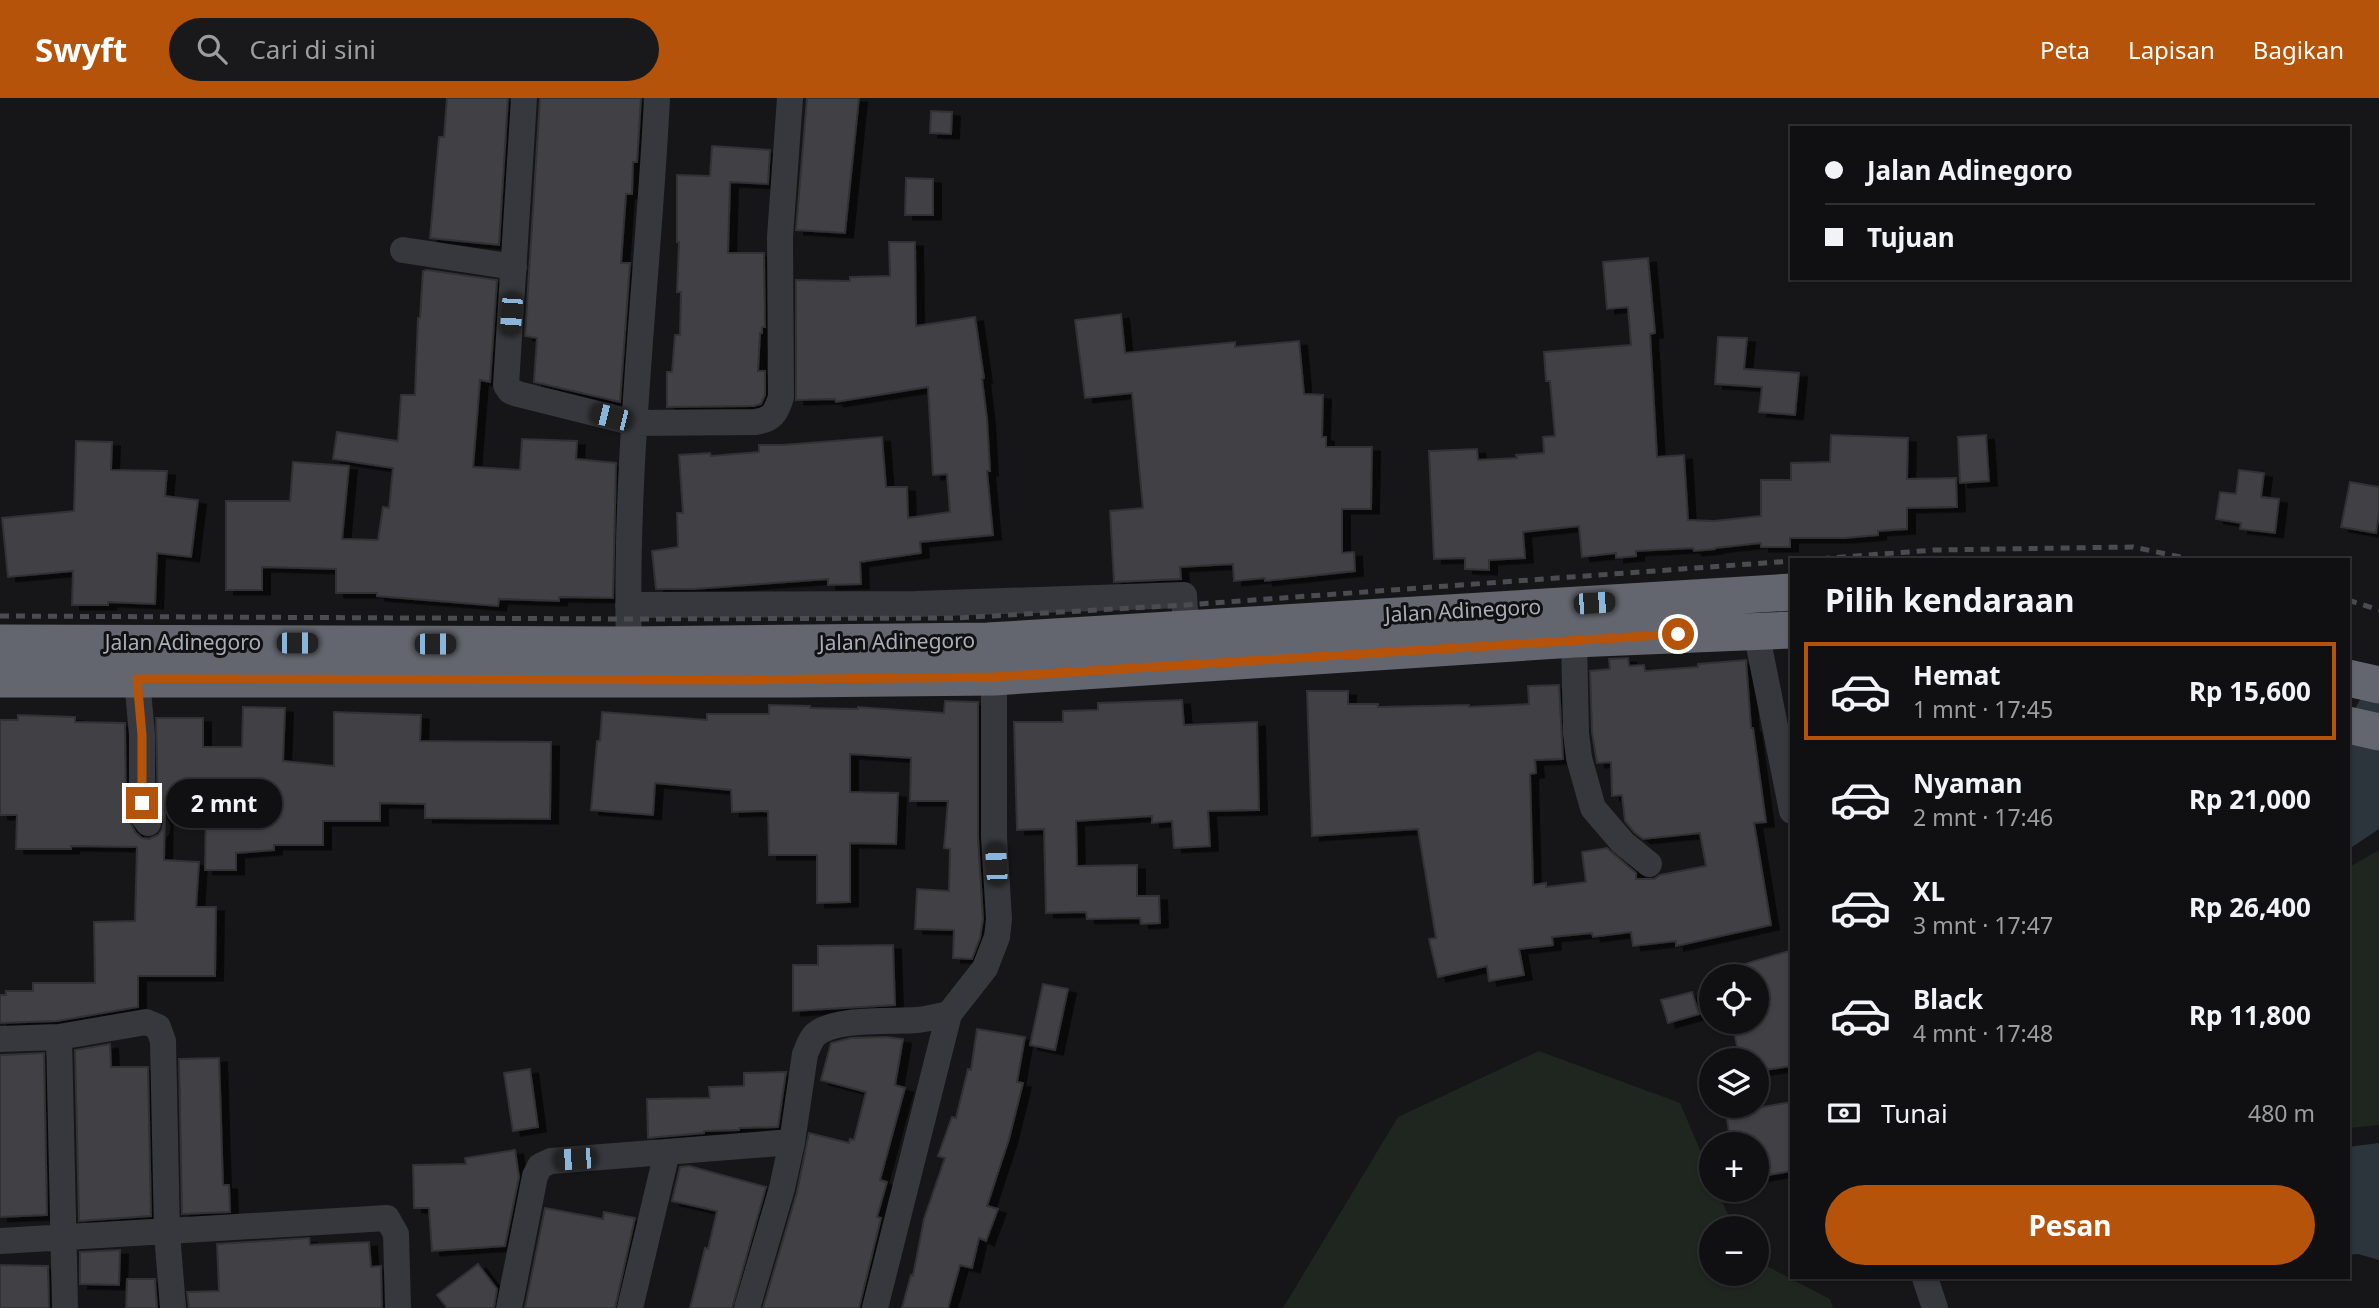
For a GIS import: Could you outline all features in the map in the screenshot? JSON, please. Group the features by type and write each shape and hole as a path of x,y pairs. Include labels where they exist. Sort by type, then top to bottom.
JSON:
{"highway":[{"name":"Jalan Adinegoro","path":"0,642 629,645 988,641 1790,592"},
{"name":"Jalan Adinegoro","path":"0,679 744,680 994,677 1574,639 1790,631"},
{"path":"1096,635 1098,672"},
{"path":"47,679 40,672 38,663 48,642"},
{"path":"2350,678 2379,685"},
{"path":"2350,725 2379,732"}],"street":[{"path":"524,98 506,385 510,391 518,394 634,423 755,422 766,421 774,415 780,397 780,237 790,98"},
{"path":"629,645 634,423 657,98"},
{"path":"403,250 514,267"},
{"path":"628,605 916,604 1184,595 1186,628"},
{"path":"1756,631 1790,801"},
{"path":"1574,639 1576,733 1579,758 1593,808 1623,843 1649,864"},
{"path":"875,1308 949,1014 985,968 997,937 999,919 994,837 994,677"},
{"path":"137,679 142,735 142,815 148,823"},
{"path":"747,1308 782,1188 805,1054 815,1035 825,1028 842,1024 920,1020 949,1014"},
{"path":"0,1040 59,1037 145,1022 158,1027 163,1041 167,1233 173,1308"},
{"path":"59,1037 65,1308"},
{"path":"509,1308 535,1176 540,1166 551,1161 792,1142"},
{"path":"630,1308 667,1152"},
{"path":"0,1241 387,1218 396,1234 398,1308"},
{"path":"1925,1279 1935,1308"}],"shaded area":[{"path":"2379,667 2379,829 2350,848 2350,717"},
{"path":"2379,850 2379,1125 2350,1128 2350,866"},
{"path":"1539,1051 1680,1103 1699,1148 1699,1202 1722,1202 1729,1216 1699,1216 1699,1286 1769,1286 1769,1267 1830,1299 1833,1308 1283,1308 1398,1117"},
{"path":"2379,1143 2379,1260 2358,1254 2350,1255 2350,1147"}],"building":[{"path":"447,98 508,98 499,245 430,238 439,137 444,137"},
{"path":"540,98 641,98 637,162 633,162 632,194 626,194 621,263 630,263 620,402 534,382 537,338 525,336"},
{"path":"807,98 859,98 845,233 796,230"},
{"path":"931,111 952,112 951,134 930,133"},
{"path":"712,146 770,150 768,184 730,182 728,253 764,253 765,327 762,327 760,333 758,371 765,371 765,395 761,404 754,406 667,407 667,372 672,372 675,335 680,335 681,292 677,292 677,175 710,176"},
{"path":"906,178 933,179 933,215 905,215"},
{"path":"889,242 915,242 916,326 975,317 984,378 990,471 987,471 993,535 920,542 921,553 860,562 861,584 828,585 828,579 694,589 656,589 652,551 678,547 677,513 683,513 679,455 710,453 711,456 759,452 759,445 882,437 886,487 907,487 908,518 950,512 947,474 933,475 928,387 836,402 835,399 796,400 796,280 850,281 850,277 890,276"},
{"path":"1648,258 1655,333 1650,334 1657,457 1684,455 1688,520 1714,521 1761,516 1761,480 1791,480 1791,463 1830,462 1831,435 1908,438 1907,479 1956,478 1957,507 1907,508 1907,529 1878,531 1878,535 1845,538 1790,538 1790,547 1761,547 1761,543 1694,551 1693,548 1636,551 1636,556 1616,558 1616,553 1582,557 1579,526 1523,532 1525,558 1489,560 1489,570 1465,569 1465,558 1434,559 1429,451 1477,449 1478,460 1517,458 1516,455 1544,453 1543,437 1555,436 1550,381 1546,381 1544,352 1631,345 1628,307 1607,309 1603,262"},
{"path":"423,271 497,280 490,382 480,380 473,467 520,470 522,439 577,441 576,459 616,463 613,598 559,597 559,601 499,599 498,606 377,596 377,593 336,593 336,569 262,567 262,590 226,590 226,501 290,501 293,462 349,466 342,539 378,540 383,507 389,508 393,468 333,459 337,432 398,441 401,395 415,395 418,318"},
{"path":"1121,314 1125,353 1235,342 1235,347 1299,341 1304,394 1323,395 1322,437 1326,437 1326,447 1372,447 1371,509 1342,509 1342,553 1354,552 1355,571 1265,581 1265,578 1234,581 1233,564 1180,567 1181,579 1114,582 1110,511 1143,508 1132,393 1085,398 1075,320"},
{"path":"1718,337 1747,338 1744,369 1799,373 1795,415 1759,412 1762,387 1715,384"},
{"path":"1986,435 1989,481 1960,483 1958,437"},
{"path":"76,441 112,442 111,470 167,471 165,496 198,500 191,557 157,553 155,604 108,602 108,605 72,605 73,571 8,577 2,518 74,511"},
{"path":"2239,470 2264,473 2261,497 2279,499 2275,533 2240,529 2241,523 2216,519 2220,492 2236,494"},
{"path":"2350,482 2379,487 2376,533 2341,527"},
{"path":"1628,658 1629,666 1644,665 1645,671 1746,660 1751,728 1766,822 1754,823 1771,925 1676,946 1676,941 1633,946 1631,932 1593,937 1592,933 1552,937 1553,945 1519,949 1524,975 1489,981 1487,966 1438,977 1429,939 1436,938 1418,829 1312,836 1307,691 1348,691 1348,704 1378,704 1378,707 1469,707 1529,704 1528,686 1559,685 1563,759 1535,760 1536,773 1530,774 1533,885 1546,883 1546,887 1586,882 1582,852 1607,848 1636,873 1636,879 1654,879 1660,875 1706,866 1700,833 1643,839 1634,832 1625,821 1622,795 1612,796 1611,762 1597,763 1592,732 1590,671 1610,669 1609,659"},
{"path":"1182,700 1184,725 1257,722 1259,810 1208,811 1210,846 1174,848 1172,821 1152,823 1152,816 1076,821 1077,866 1137,865 1137,896 1159,896 1160,923 1141,924 1140,918 1087,919 1086,912 1046,913 1044,829 1017,830 1014,722 1063,722 1063,711 1098,710 1098,703"},
{"path":"945,701 978,702 978,838 983,919 980,938 972,959 953,958 954,930 915,929 917,889 949,891 950,849 944,848 948,801 910,801 911,758 850,754 850,792 898,793 896,844 850,843 850,902 817,903 817,855 769,855 768,811 732,812 731,790 655,783 653,815 591,810 602,712 707,720 707,714 769,714 769,705 944,713"},
{"path":"243,707 285,708 283,761 334,766 334,712 421,715 420,741 551,742 550,819 425,818 425,804 380,803 380,821 323,821 323,845 274,845 274,850 236,853 236,870 205,870 206,805 165,805 164,860 199,862 196,907 216,907 215,976 138,976 138,1007 57,1021 0,1023 0,995 6,995 6,991 33,991 33,983 95,983 94,922 135,921 137,847 16,849 17,815 0,815 0,720 18,720 18,715 75,717 75,722 125,723 126,816 136,833 149,839 158,835 164,822 158,810 156,718 203,718 203,747 242,747"},
{"path":"893,945 895,1005 793,1011 793,965 818,965 818,946"},
{"path":"1790,951 1790,1066 1769,1069 1769,1048 1737,1048 1735,1034 1769,1034 1769,964 1745,964"},
{"path":"1043,984 1068,989 1055,1050 1030,1045"},
{"path":"1692,992 1699,1014 1668,1023 1661,1000"},
{"path":"977,1029 1025,1037 1017,1082 1023,1083 1009,1139 987,1206 998,1209 986,1241 979,1238 972,1268 960,1265 948,1308 902,1308 911,1275 913,1276 924,1219 945,1158 938,1156 952,1117 956,1118 968,1069 971,1070"},
{"path":"851,1038 903,1039 895,1085 905,1088 880,1180 887,1182 877,1217 881,1218 859,1308 763,1308 797,1192 809,1133 849,1143 850,1139 854,1140 866,1092 821,1080 831,1043"},
{"path":"110,1044 111,1067 148,1067 151,1216 79,1221 75,1050"},
{"path":"44,1053 47,1215 0,1217 0,1055"},
{"path":"219,1058 223,1185 229,1185 230,1212 182,1214 179,1059"},
{"path":"530,1069 538,1127 513,1131 504,1073"},
{"path":"786,1072 778,1127 739,1128 648,1138 647,1099 710,1098 709,1087 744,1086 744,1073"},
{"path":"1790,1102 1790,1171 1769,1175 1769,1132 1729,1132 1727,1118 1769,1118 1769,1106"},
{"path":"515,1150 519,1177 505,1246 432,1251 429,1208 414,1208 413,1165 466,1164 465,1158"},
{"path":"689,1166 766,1187 732,1308 690,1308 717,1211 672,1201 680,1167"},
{"path":"545,1208 603,1219 604,1212 635,1218 615,1308 525,1308"},
{"path":"309,1238 310,1245 369,1242 371,1267 381,1266 382,1308 189,1308 187,1292 219,1291 217,1244"},
{"path":"120,1250 119,1285 80,1284 80,1252"},
{"path":"478,1264 497,1289 494,1308 447,1308 437,1295"},
{"path":"0,1265 48,1266 49,1308 0,1308"},
{"path":"127,1279 155,1279 157,1308 126,1308"}],"railway":[{"path":"1831,558 1934,550 2133,547 2185,558"},
{"path":"0,616 955,618 1185,605 1790,561"},
{"path":"2350,601 2379,610"}],"route":[{"path":"142,803 142,735 137,679 749,680 994,677 1678,634"}]}
